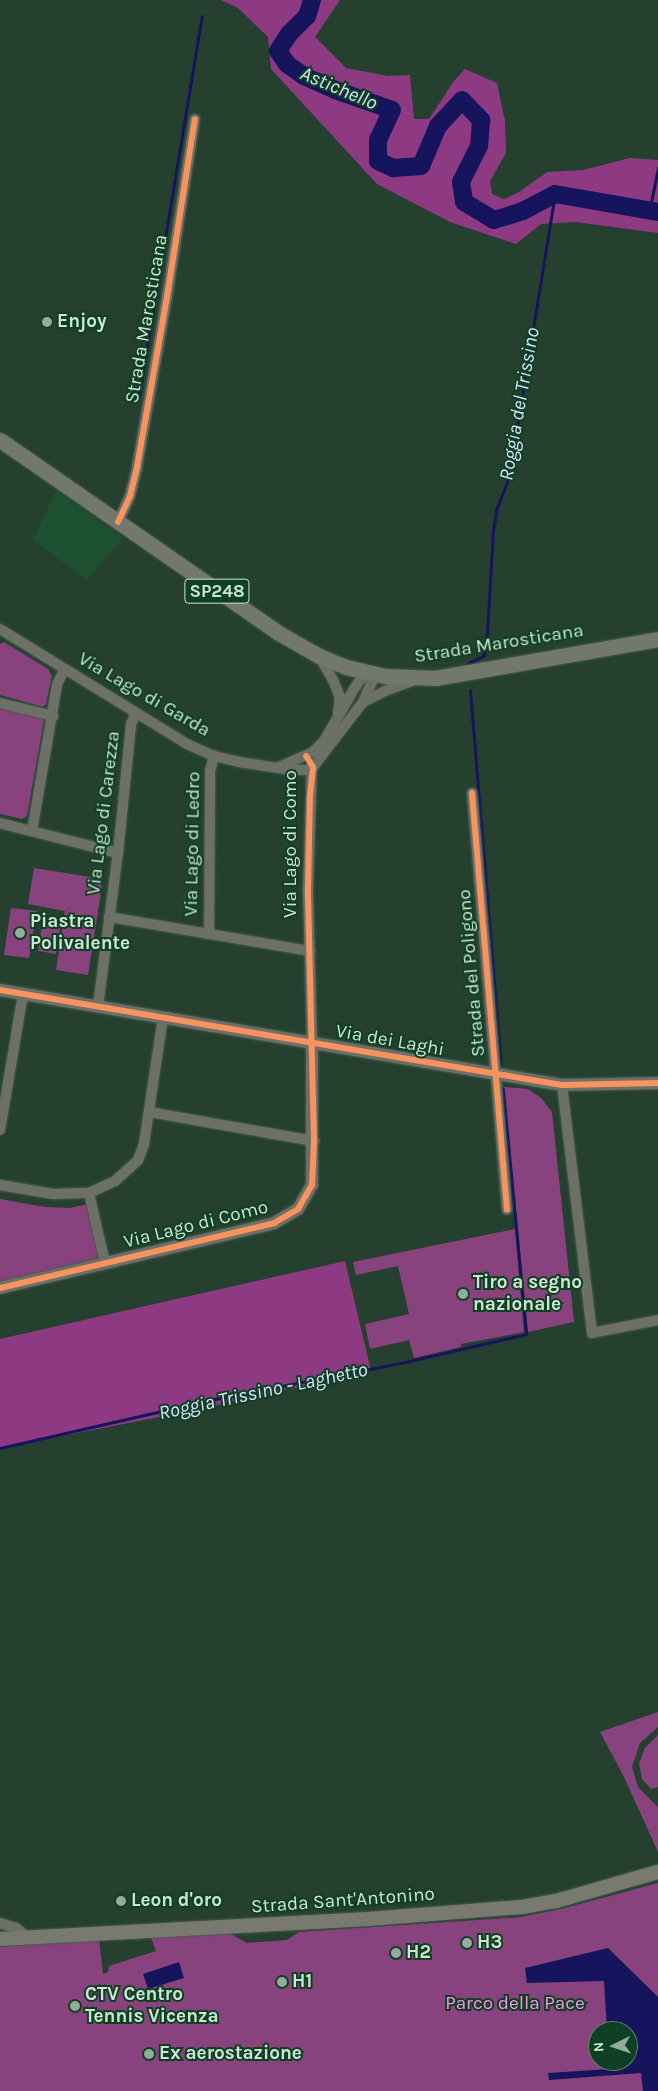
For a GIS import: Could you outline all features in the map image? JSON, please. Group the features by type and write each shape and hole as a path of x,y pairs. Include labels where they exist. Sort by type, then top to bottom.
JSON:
{"main road":[{"name":"Strada Marosticana","path":"0,440 277,632 319,656 346,667 370,673 420,679 458,675 658,639"},
{"name":"Strada Sant'Antonino","path":"0,1939 26,1936 208,1928 522,1907 556,1901 658,1872"}],"street":[{"name":"Strada Marosticana","path":"118,522 130,496 137,467 167,297 195,119"},
{"name":"Via Lago di Garda","path":"0,629 187,744 214,756 239,762 279,767 308,770 314,767"},
{"name":"Via Lago di Garda","path":"319,656 333,680 340,697 338,714"},
{"path":"32,831 57,684 65,669"},
{"name":"Via Lago di Garda","path":"279,767 306,756 324,742 338,714 360,680 370,673"},
{"path":"314,767 363,702 372,682 370,673"},
{"path":"363,702 390,689 420,679"},
{"path":"0,703 53,716"},
{"name":"Via Lago di Carezza","path":"98,1006 118,853 132,724 136,713"},
{"name":"Via Lago di Ledro","path":"209,933 210,771 214,756"},
{"name":"Via Lago di Como","path":"0,1288 274,1223 298,1209 312,1185 314,1141 309,880 314,767 306,756"},
{"name":"Strada del Poligono","path":"472,793 507,1210"},
{"path":"0,823 118,853"},
{"path":"109,917 310,951"},
{"name":"Via dei Laghi","path":"0,990 562,1085 658,1083"},
{"path":"0,1130 23,994"},
{"path":"0,1186 53,1194 89,1193 115,1181 138,1160 144,1144 163,1017"},
{"path":"562,1085 592,1333 658,1320"},
{"path":"149,1112 314,1141"},
{"name":"Via Lago di Como","path":"89,1193 105,1263"},
{"name":"Strada Sant'Antonino","path":"0,1924 16,1928 26,1936"}],"shaded area":[{"path":"221,0 340,0 315,37 346,68 388,76 410,75 414,119 429,119 454,81 465,69 497,83 505,121 506,153 490,181 492,194 504,199 519,192 547,172 583,170 630,158 658,160 658,233 576,222 541,224 516,244 450,222 377,184 271,69 268,37 238,8"},
{"path":"56,490 123,538 87,580 33,540"},
{"path":"345,1261 371,1371 195,1410 0,1448 0,1339"},
{"path":"608,1948 658,1997 658,2091 643,2091 641,2073 549,2080 548,2073 588,2070 638,2071 638,2021 606,2021 604,1981 527,1983 525,1968"},
{"path":"179,1962 184,1978 148,1989 143,1974"}],"green space":[{"path":"4,642 48,669 52,675 46,704 43,707 0,695 0,644"},
{"path":"0,707 44,720 27,816 22,819 0,814"},
{"path":"34,868 103,879 88,975 56,970 65,911 28,904"},
{"name":"Piastra Polivalente","path":"11,908 37,911 29,958 4,955"},
{"path":"43,919 61,922 56,954 38,951"},
{"path":"504,1087 528,1089 541,1098 552,1112 574,1322 528,1332"},
{"path":"0,1199 45,1207 70,1208 88,1204 98,1258 0,1283"},
{"name":"Tiro a segno nazionale","path":"515,1229 524,1332 461,1344 461,1347 414,1358 409,1340 370,1349 365,1324 409,1314 398,1266 356,1275 353,1262"},
{"path":"658,1712 658,1727 640,1743 632,1767 638,1787 658,1807 658,1852 624,1777 600,1732"},
{"path":"658,1735 658,1787 651,1789 642,1779 639,1763 645,1748"},
{"name":"Parco della Pace","path":"658,1883 658,2091 0,2091 0,1947 99,1939 103,1974 108,1972 109,1966 156,1951 151,1938 229,1933 247,1943 287,1940 299,1932 521,1917 561,1909"}],"waterway":[{"name":"Astichello","path":"312,0 307,16 289,34 278,51 287,64 304,76 335,90 392,110 378,140 378,161 393,168 421,166 438,126 462,100 481,120 479,146 461,182 464,202 494,220 523,211 555,194 658,212"},
{"path":"139,395 202,16"},
{"path":"649,212 658,168"},
{"name":"Roggia del Trissino","path":"468,663 483,656 486,649 493,531 497,507 509,477 555,194"},
{"name":"Roggia del Trissino","path":"470,690 501,1064"},
{"name":"Roggia Trissino - Laghetto","path":"0,1448 210,1400 405,1362 526,1334 503,1089"}],"cycle path":[{"path":"118,522 130,496 137,467 167,297 195,119"},
{"path":"0,1288 274,1223 298,1209 312,1185 314,1141 308,889 310,796 313,767 306,756"},
{"path":"472,793 507,1210"},
{"path":"0,990 562,1085 658,1083"}],"place":[{"name":"Enjoy","path":"47,322"},
{"name":"Piastra Polivalente","path":"20,933"},
{"name":"Tiro a segno nazionale","path":"463,1294"},
{"name":"Leon d'oro","path":"121,1901"},
{"name":"H3","path":"467,1943"},
{"name":"H2","path":"396,1953"},
{"name":"H1","path":"282,1982"},
{"name":"CTV Centro Tennis Vicenza","path":"75,2006"},
{"name":"Ex aerostazione","path":"149,2054"}]}
